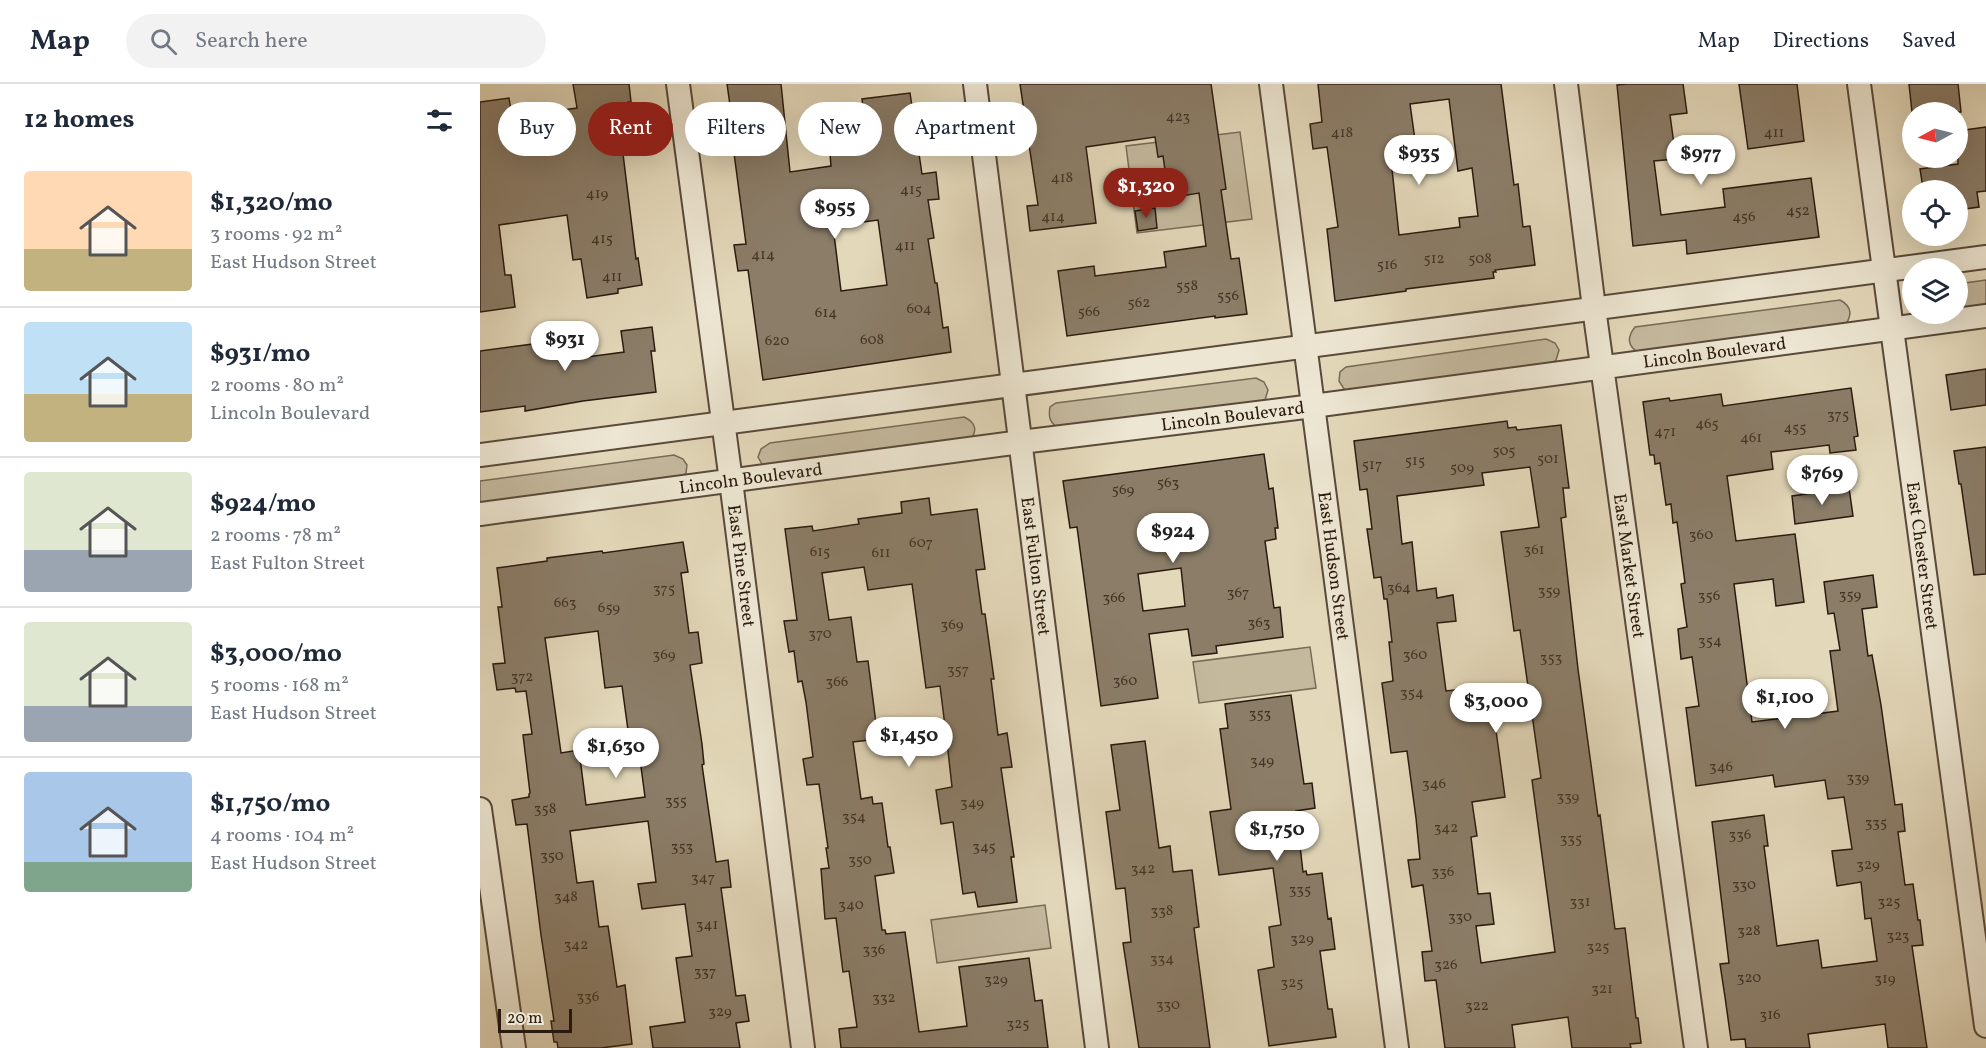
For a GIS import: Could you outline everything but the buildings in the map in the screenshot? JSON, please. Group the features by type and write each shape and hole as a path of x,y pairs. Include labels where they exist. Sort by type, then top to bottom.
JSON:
{"street":[{"name":"East Pine Street","path":"678,84 803,1048"},
{"name":"East Fulton Street","path":"975,84 1097,1048"},
{"name":"East Hudson Street","path":"1271,84 1397,1048"},
{"name":"East Market Street","path":"1566,84 1594,308 1696,1048"},
{"name":"East Chester Street","path":"1859,84 1986,1026"},
{"path":"480,455 1986,257"},
{"name":"Lincoln Boulevard","path":"480,514 1986,316"},
{"path":"480,809 513,1048"}],"shaded area":[{"path":"1240,132 1252,219 1137,233 1126,146"},
{"path":"1986,280 1986,307 1968,309 1968,283"},
{"path":"1840,300 1850,312 1844,327 1639,353 1630,344 1631,334 1635,327"},
{"path":"1546,339 1555,343 1559,350 1556,360 1550,366 1351,392 1344,389 1339,381 1340,372 1346,367"},
{"path":"1256,378 1264,382 1268,390 1265,400 1259,406 1060,429 1054,425 1050,417 1050,407 1056,403"},
{"path":"964,417 972,422 975,428 968,442 763,466 758,457 761,449 770,443"},
{"path":"674,455 683,459 687,465 686,473 678,480 480,505 480,481"},
{"path":"1310,647 1316,688 1199,703 1193,662"},
{"path":"1045,905 1051,948 937,963 931,920"}]}
